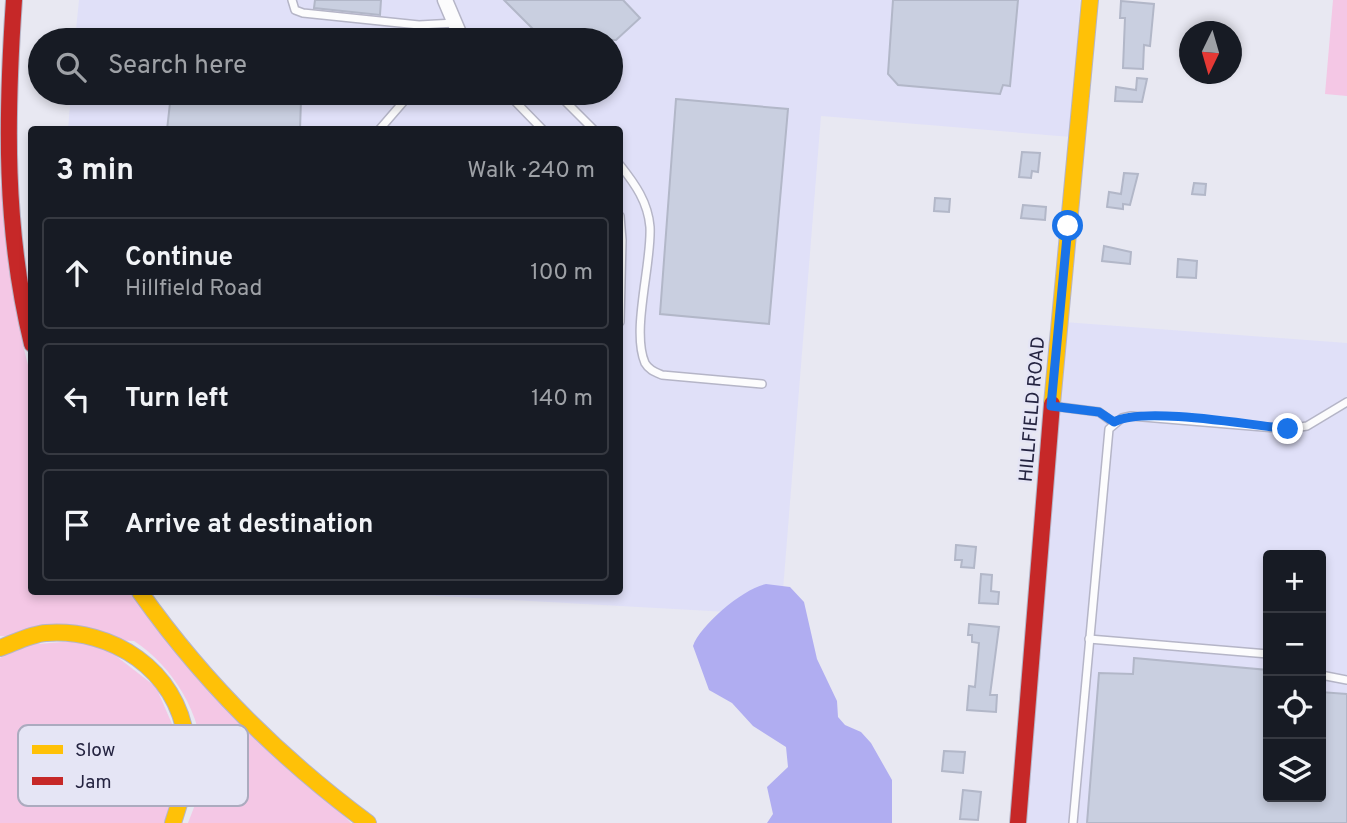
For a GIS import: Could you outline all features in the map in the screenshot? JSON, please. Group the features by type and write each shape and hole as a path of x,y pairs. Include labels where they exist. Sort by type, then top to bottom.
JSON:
{"main road":[{"path":"14,0 6,104 8,211 23,314 28,331"},
{"name":"HILLFIELD ROAD","path":"1018,823 1051,406 1090,0"},
{"path":"142,595 172,640 260,737 315,785 368,823"},
{"path":"0,648 34,634 72,631 90,634 125,647 148,663 170,689 185,725"},
{"path":"173,823 179,806"}],"street":[{"path":"445,0 456,28"}],"lane":[{"path":"292,0 295,10 303,13 419,26 454,23"},
{"path":"382,126 401,105"},
{"path":"519,105 539,126"},
{"path":"569,105 590,126"},
{"path":"623,170 645,203 650,228 641,341 644,361 650,369 662,374 762,384"},
{"path":"1073,823 1108,435 1114,422 1131,416 1164,417 1288,429 1307,426 1347,402"},
{"path":"1051,406 1099,412 1114,422"},
{"path":"1090,639 1263,654"},
{"path":"1326,676 1347,680"}],"shaded area":[{"path":"79,0 1080,0 1071,137 821,116 781,615 420,595 623,595 623,126 68,126 70,105 623,105 623,28 76,28"},
{"path":"1333,0 1347,0 1347,96 1325,94"},
{"path":"0,181 28,365 28,595 132,595 351,823 188,823 194,806 248,806 248,725 196,725 177,684 150,653 134,641 0,636"},
{"path":"1064,322 1347,343 1347,823 1022,823"},
{"path":"766,584 790,587 804,602 817,659 837,701 838,717 845,725 861,732 871,743 892,780 892,823 767,823 773,814 767,787 788,767 786,747 753,726 732,703 709,690 693,646 713,618 746,592"},
{"path":"75,641 107,649 156,687 172,725 18,725 18,806 169,806 165,823 0,823 0,658 25,645"}],"building":[{"path":"315,0 381,0 380,15 314,8"},
{"path":"504,0 623,0 640,18 623,34 623,28 532,28"},
{"path":"893,0 1018,0 1010,86 1003,85 1000,94 898,85 888,74"},
{"path":"1121,1 1154,4 1150,46 1144,45 1143,69 1123,68 1125,18 1120,18"},
{"path":"1137,78 1147,79 1142,102 1115,101 1116,87 1136,90"},
{"path":"676,99 788,109 769,324 660,314"},
{"path":"170,105 301,105 300,126 167,126"},
{"path":"1022,152 1040,153 1038,172 1032,171 1031,178 1019,177"},
{"path":"1124,173 1138,174 1130,205 1123,204 1123,209 1107,207 1109,192 1121,194"},
{"path":"1194,183 1206,184 1205,195 1192,194"},
{"path":"935,198 950,199 949,212 934,211"},
{"path":"1023,205 1046,207 1045,220 1021,218"},
{"path":"1104,246 1131,252 1130,264 1102,261"},
{"path":"1178,259 1197,261 1196,278 1177,277"},
{"path":"956,545 976,547 974,568 961,567 962,560 955,560"},
{"path":"981,574 992,575 991,591 999,592 998,604 979,603"},
{"path":"969,624 999,627 990,695 997,695 996,712 967,710 969,686 975,687 979,643 972,642 972,635 968,635"},
{"path":"1134,658 1263,670 1263,802 1326,802 1326,692 1347,694 1347,823 1087,823 1099,673 1133,674"},
{"path":"944,751 965,752 963,773 942,771"},
{"path":"963,790 981,792 978,820 960,819"}],"traffic: slow":[{"path":"1052,404 1090,0"},
{"path":"142,595 190,657 245,717 304,772 368,823"},
{"path":"0,648 46,633 71,633 117,646 137,658 155,674 170,693 183,725"},
{"path":"173,823 178,806"}],"traffic: jam":[{"path":"14,0 9,87 10,173 16,259 28,325"},
{"path":"1018,823 1052,404"}],"route":[{"path":"1068,226 1051,406 1099,412 1114,422 1131,416 1164,417 1288,429"}]}
